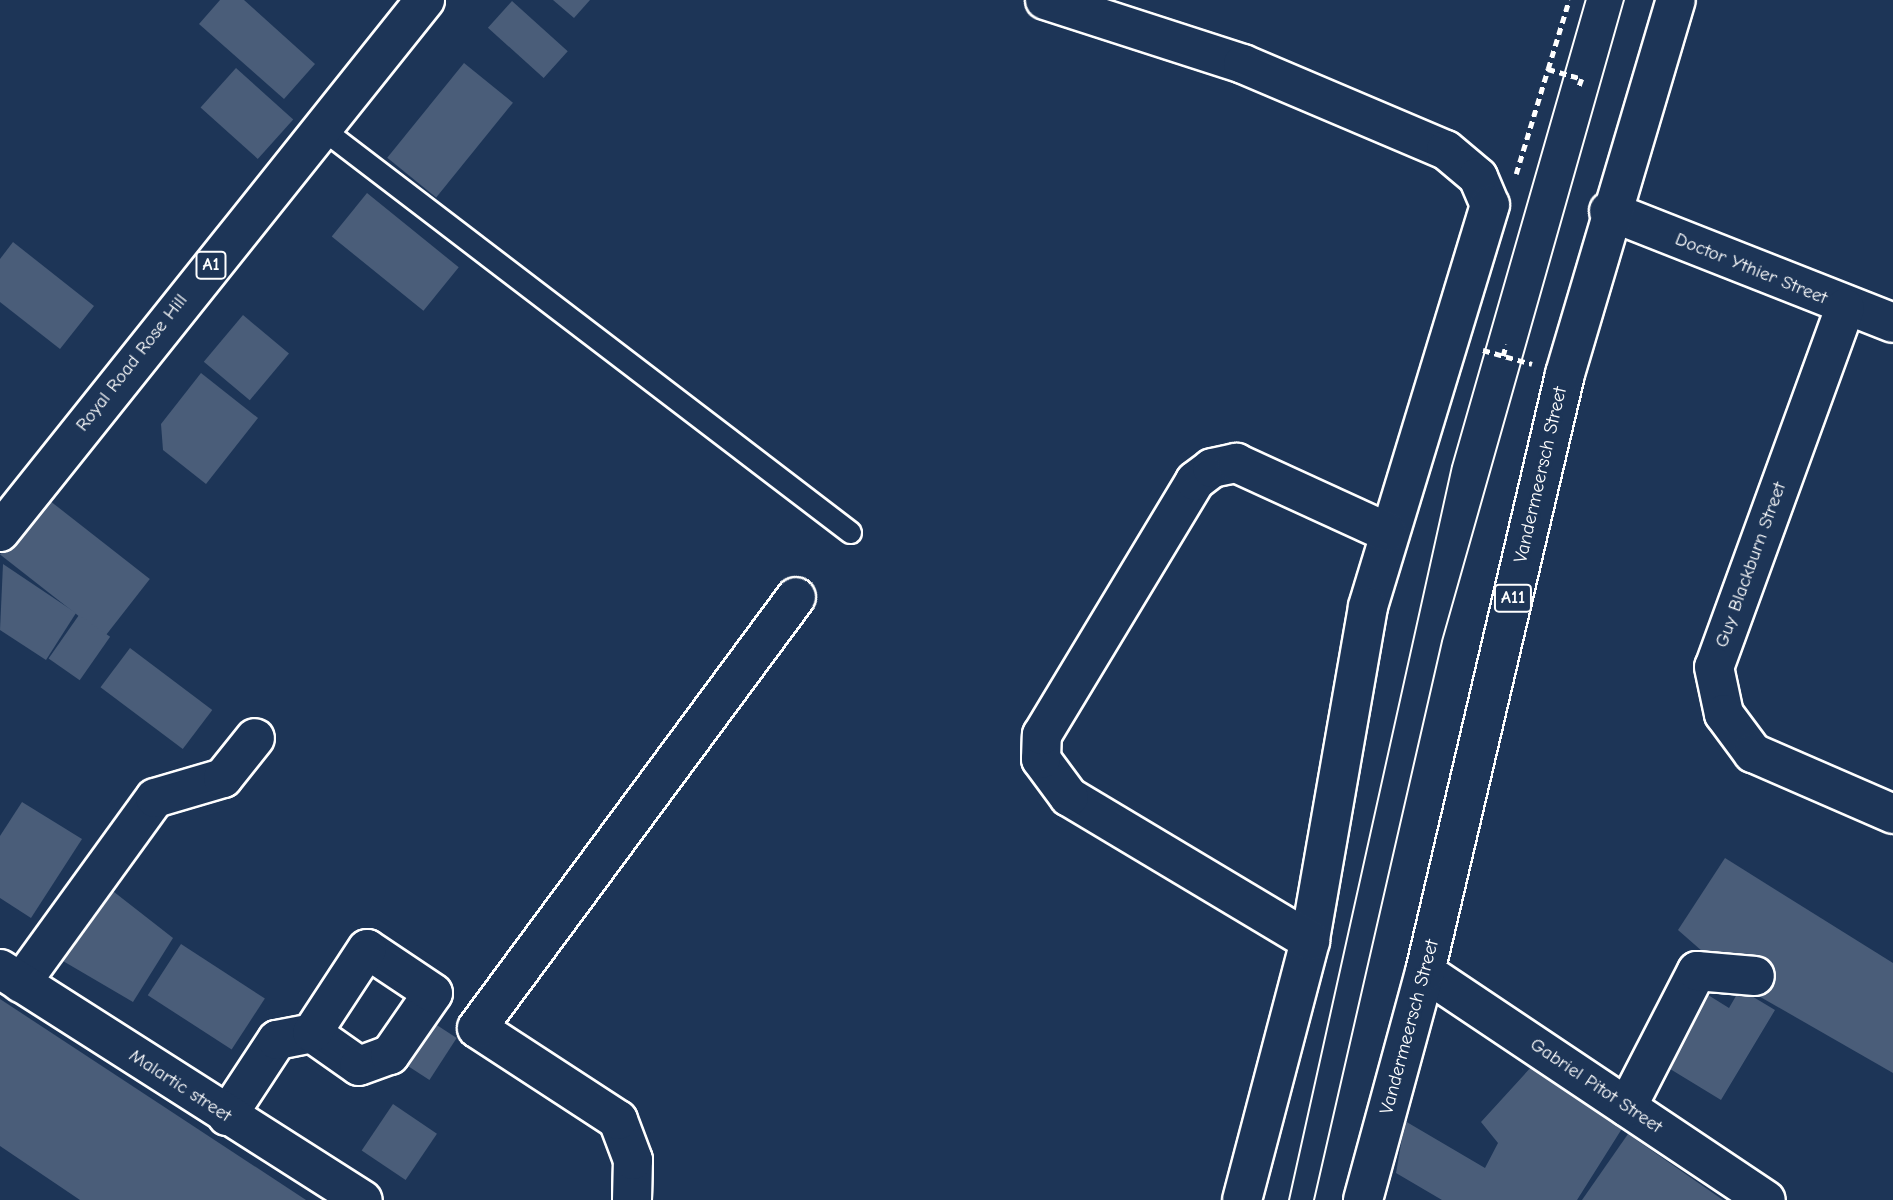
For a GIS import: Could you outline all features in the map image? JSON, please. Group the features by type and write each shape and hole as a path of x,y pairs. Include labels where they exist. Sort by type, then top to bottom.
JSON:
{"street":[{"name":"Royal Road Rose Hill","path":"0,532 320,127 425,0"},
{"path":"1045,0 1243,64 1446,150 1478,177 1490,205 1387,532 1310,941 1242,1200"},
{"name":"Vandermeersch Street","path":"1363,1200 1425,972 1565,374 1609,211 1676,0"},
{"name":"Doctor Ythier Street","path":"1609,211 1844,308 1893,323"},
{"name":"Guy Blackburn Street","path":"1844,308 1714,667 1724,714 1753,753 1893,814"},
{"path":"1310,941 1069,797 1041,759 1042,735 1195,481 1212,468 1236,463 1387,532"},
{"path":"477,1028 796,597"},
{"path":"11,976 155,798 223,778 255,738"},
{"path":"227,1116 277,1040 312,1033 367,950 433,993 477,1028 618,1120 632,1160 632,1200"},
{"path":"1627,1107 1697,971 1755,976"},
{"name":"Gabriel Pitot Street","path":"1425,972 1766,1200"},
{"name":"Malartic street","path":"11,976 227,1116 363,1200"},
{"path":"312,1033 359,1066 390,1055 433,993"}],"lane":[{"path":"320,127 850,532"}],"path":[{"path":"1478,177 1513,188 1569,0"},
{"path":"1548,69 1582,79 1579,87"},
{"path":"1449,340 1565,374"},
{"path":"1503,356 1506,344"}],"building":[{"path":"220,0 244,0 315,64 284,99 199,24"},
{"path":"553,0 590,0 574,18"},
{"path":"512,1 568,51 544,78 488,28"},
{"path":"464,63 513,103 436,197 387,158"},
{"path":"236,68 293,120 258,159 201,107"},
{"path":"367,193 459,267 423,311 332,237"},
{"path":"13,242 94,306 60,349 0,302 0,259"},
{"path":"243,315 289,354 250,400 204,362"},
{"path":"201,373 258,418 206,484 163,450 161,424"},
{"path":"45,497 150,579 105,636 0,555"},
{"path":"3,564 76,613 46,660 0,630"},
{"path":"79,615 110,637 80,680 49,658"},
{"path":"130,648 212,710 183,749 101,687"},
{"path":"22,802 82,839 31,918 0,898 0,836"},
{"path":"1725,858 1893,963 1893,1073 1743,987 1678,930"},
{"path":"100,881 173,938 133,1002 51,954"},
{"path":"181,944 265,998 232,1050 148,995"},
{"path":"1740,989 1775,1010 1721,1100 1657,1061 1700,990 1729,1008"},
{"path":"0,999 306,1200 80,1200 0,1146"},
{"path":"429,1020 457,1038 429,1080 402,1062"},
{"path":"1533,1065 1623,1127 1577,1200 1442,1200 1396,1173 1405,1121 1485,1168 1498,1143 1481,1122"},
{"path":"393,1104 437,1134 406,1180 362,1150"},
{"path":"1628,1134 1723,1200 1582,1200"}],"tram line":[{"path":"1289,1200 1452,466 1586,0"},
{"path":"1314,1200 1442,641 1624,0"}]}
